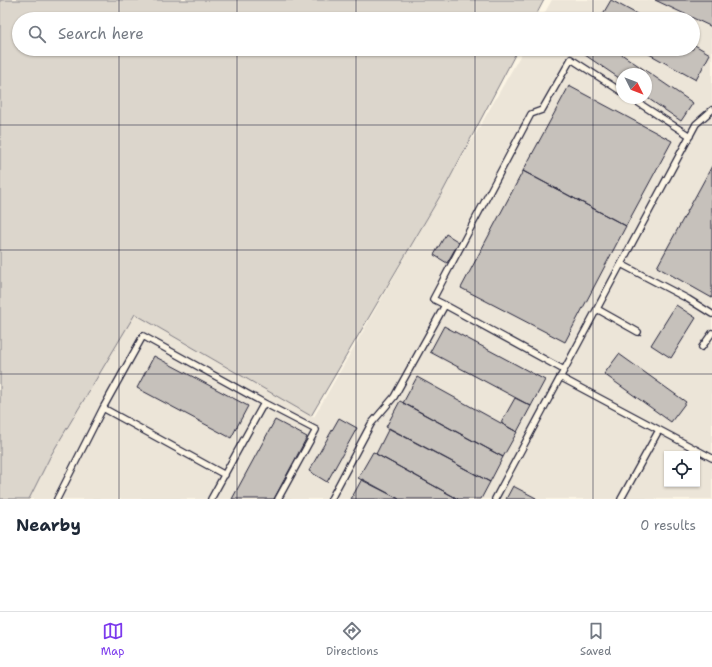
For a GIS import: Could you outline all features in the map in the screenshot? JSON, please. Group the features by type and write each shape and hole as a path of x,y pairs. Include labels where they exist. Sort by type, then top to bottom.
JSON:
{"lane":[{"path":"564,370 433,299 531,114 542,110 571,59 616,88"},
{"path":"640,104 690,136"},
{"path":"495,499 696,124 712,110"},
{"path":"621,264 688,299 712,314"},
{"path":"331,499 371,424 394,397 445,305"},
{"path":"597,310 638,332"},
{"path":"702,348 712,333"},
{"path":"57,499 103,408 143,336 316,430 278,499"},
{"path":"560,377 712,458"},
{"path":"210,499 225,475 264,403"},
{"path":"103,408 225,475"},
{"path":"621,499 659,430"}],"shaded area":[{"path":"0,0 544,0 538,12 12,12 12,56 514,56 443,191 311,416 135,314 51,455 29,499 0,499"},
{"path":"552,0 712,0 712,499 29,499 51,455 135,314 314,417 520,56 700,56 700,12 545,12"}],"building":[{"path":"611,0 633,12 604,12"},
{"path":"655,0 712,0 712,27 700,21 700,12 680,12"},
{"path":"700,48 710,54 696,80 653,56 700,56"},
{"path":"586,56 624,56 642,68 616,68 616,76"},
{"path":"652,75 693,103 681,121 652,101"},
{"path":"569,86 672,141 626,226 523,171"},
{"path":"712,166 712,298 657,267"},
{"path":"523,171 626,226 565,342 461,288"},
{"path":"446,234 459,242 447,263 434,255"},
{"path":"676,305 696,318 671,358 651,345"},
{"path":"444,326 545,380 531,406 430,352"},
{"path":"619,354 686,402 671,422 604,374"},
{"path":"154,356 248,406 231,438 137,388"},
{"path":"417,377 517,432 503,457 403,403"},
{"path":"515,398 531,406 517,432 501,423"},
{"path":"400,401 503,457 490,482 386,427"},
{"path":"339,418 357,428 327,482 309,471"},
{"path":"275,420 307,437 274,499 232,499"},
{"path":"389,428 490,482 481,499 458,499 376,454"},
{"path":"373,452 458,499 399,499 358,478"},
{"path":"362,479 399,499 351,499"},
{"path":"513,486 536,498 536,499 506,499"}]}
